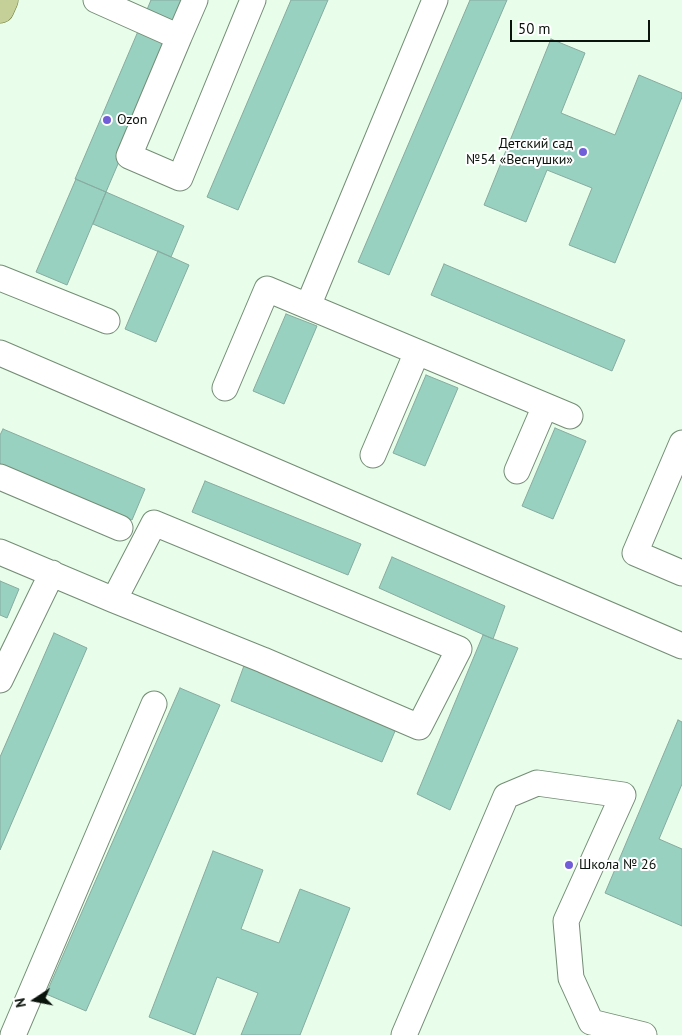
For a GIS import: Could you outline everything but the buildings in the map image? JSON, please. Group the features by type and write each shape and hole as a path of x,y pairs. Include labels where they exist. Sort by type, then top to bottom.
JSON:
{"main road":[{"path":"0,9 4,0"}],"street":[{"path":"96,0 179,37"},
{"path":"195,0 129,156 180,178 253,0"},
{"path":"308,306 436,0"},
{"path":"0,278 107,321"},
{"path":"225,388 267,289 570,416"},
{"path":"373,455 417,352"},
{"path":"0,353 682,646"},
{"path":"517,471 545,406"},
{"path":"682,443 635,553 682,573"},
{"path":"0,478 120,528"},
{"path":"0,552 114,600 263,660 419,727 459,649 154,523 114,600"},
{"path":"0,680 52,573"},
{"path":"13,1035 154,704"},
{"path":"404,1035 506,796 537,783 622,794 566,921 571,978 591,1022 644,1035"}],"place":[{"name":"Ozon","path":"107,120"},
{"name":"Детский сад №54 «Веснушки»","path":"583,152"},
{"name":"Школа № 26","path":"569,865"}]}
